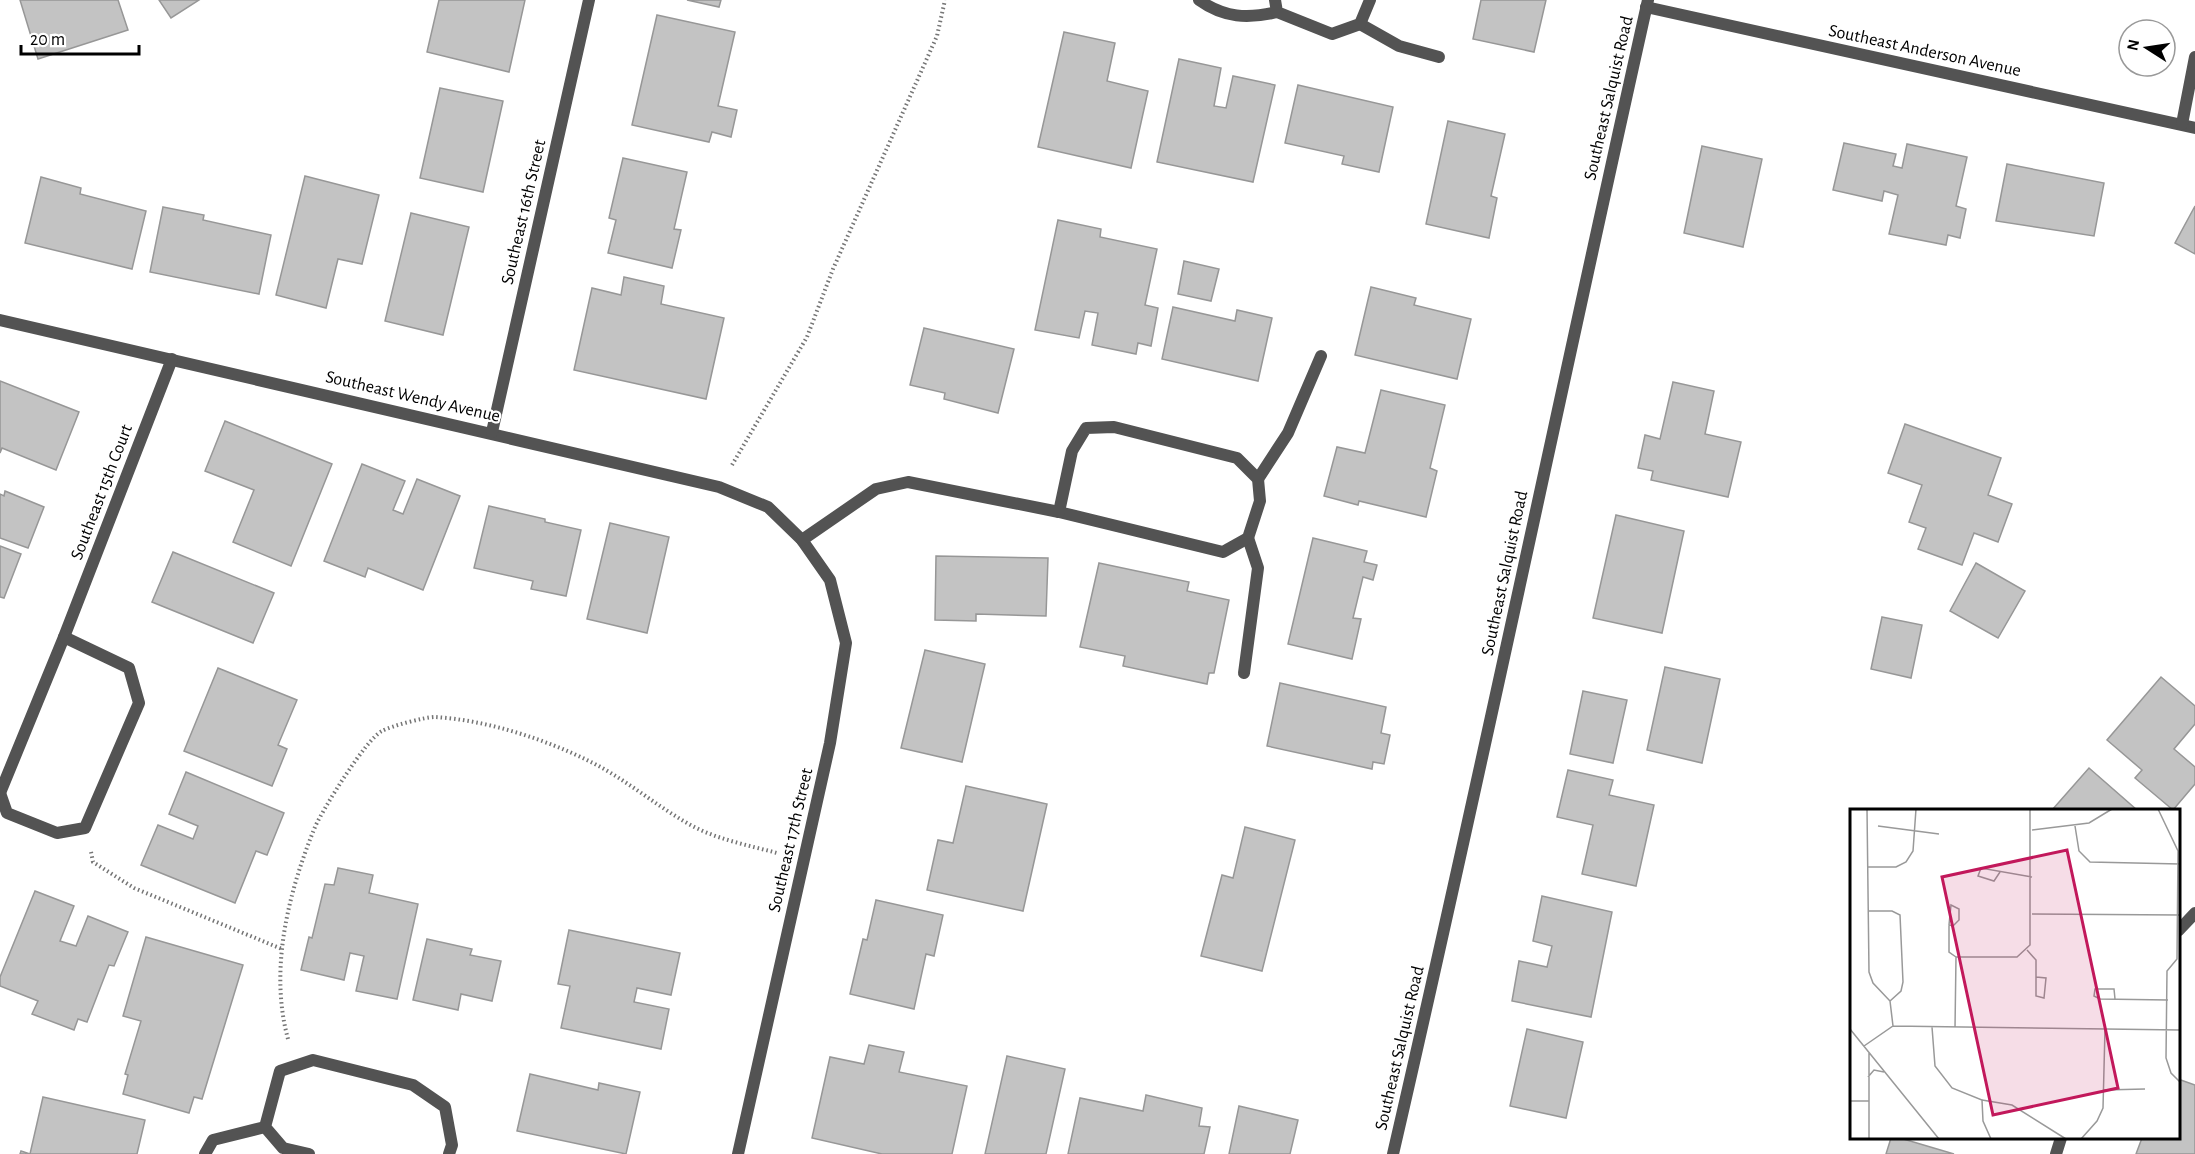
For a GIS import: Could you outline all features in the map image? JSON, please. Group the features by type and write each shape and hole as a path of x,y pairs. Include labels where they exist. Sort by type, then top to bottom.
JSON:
{"street":[{"name":"Southeast 16th Street","path":"492,432 589,0"},
{"path":"1199,0 1214,10 1253,18 1276,6 1332,34 1360,24 1370,0"},
{"name":"Southeast Anderson Avenue","path":"1647,4 2195,128"},
{"name":"Southeast Salquist Road","path":"1394,1154 1473,807 1527,548 1647,4"},
{"path":"1360,24 1399,46 1439,57"},
{"path":"2182,124 2195,57"},
{"name":"Southeast Wendy Avenue","path":"0,320 492,432 719,487 768,507 802,540"},
{"path":"1244,673 1258,568 1248,538 1260,501 1258,479 1288,433 1321,356"},
{"name":"Southeast 15th Court","path":"85,828 57,833 7,813 0,793 64,637 172,359"},
{"path":"1059,512 1072,451 1086,428 1114,428 1237,458 1258,479"},
{"path":"802,540 876,489 908,483 1059,512 1223,552 1248,538"},
{"name":"Southeast 17th Street","path":"738,1154 830,744 846,643 830,580 802,540"},
{"path":"64,637 129,668 139,704 85,828"},
{"path":"2180,929 2195,913"},
{"path":"266,1127 280,1071 313,1060 413,1085 445,1107 452,1146 449,1154"},
{"path":"205,1154 213,1140 266,1127"},
{"path":"266,1127 283,1148 309,1154"},
{"path":"2056,1154 2060,1139"}],"path":[{"path":"719,487 807,337 833,269 937,36 945,0"},
{"path":"296,1066 281,1014 282,949 300,864 319,819 355,762 381,731 432,717 486,726 555,746 592,763 688,824 730,840 803,860"},
{"path":"85,828 93,862 134,888 282,949"}],"building":[{"path":"20,0 118,0 128,30 38,59"},
{"path":"159,0 199,0 171,18"},
{"path":"439,0 525,0 509,72 427,52"},
{"path":"687,0 721,0 719,7"},
{"path":"1481,0 1546,0 1534,52 1473,39"},
{"path":"657,15 735,32 718,106 737,110 731,137 712,132 709,142 632,125"},
{"path":"1064,32 1115,43 1107,81 1148,91 1131,168 1038,147"},
{"path":"1179,59 1221,68 1214,106 1226,108 1233,76 1275,85 1253,182 1157,162"},
{"path":"1298,85 1393,107 1379,172 1342,164 1344,156 1285,143"},
{"path":"440,88 503,101 483,192 420,178"},
{"path":"1448,121 1505,134 1491,196 1497,198 1489,238 1426,224"},
{"path":"1844,143 1896,154 1893,166 1902,168 1907,144 1967,157 1956,206 1966,209 1960,238 1948,235 1946,245 1889,234 1898,195 1884,191 1882,201 1833,190"},
{"path":"1702,146 1762,159 1743,247 1684,233"},
{"path":"623,158 687,172 674,229 681,230 672,268 608,253 616,220 609,218"},
{"path":"2007,164 2104,183 2094,236 1996,221"},
{"path":"305,176 379,195 362,264 338,259 326,308 276,295"},
{"path":"41,177 81,188 80,194 146,211 132,269 25,243"},
{"path":"2195,206 2195,254 2175,243"},
{"path":"163,207 204,215 203,220 271,235 259,294 150,272"},
{"path":"411,213 469,227 443,335 385,321"},
{"path":"1058,220 1101,229 1100,237 1157,249 1145,305 1158,308 1151,346 1138,343 1136,354 1092,345 1098,313 1085,311 1079,338 1035,330"},
{"path":"1184,261 1219,269 1211,301 1178,294"},
{"path":"624,277 664,286 661,304 724,318 706,399 574,370 592,288 621,295"},
{"path":"1371,287 1416,298 1414,305 1471,319 1457,379 1355,355"},
{"path":"1173,307 1235,321 1237,310 1272,318 1258,381 1162,359"},
{"path":"924,328 1014,349 998,413 944,399 945,393 910,385"},
{"path":"0,381 79,412 56,470 2,448 0,453"},
{"path":"1673,382 1714,391 1705,434 1741,442 1728,497 1651,480 1653,471 1638,468 1645,435 1660,439"},
{"path":"1381,390 1445,405 1430,468 1437,471 1426,517 1359,501 1358,505 1324,496 1337,447 1365,453"},
{"path":"225,421 332,464 291,566 233,542 254,490 205,471"},
{"path":"1905,424 2001,458 1988,495 2012,504 1998,542 1974,533 1962,565 1918,549 1926,528 1909,522 1922,485 1888,473"},
{"path":"362,464 405,481 393,510 403,514 417,479 460,496 423,590 368,568 365,577 324,561"},
{"path":"5,491 44,507 28,548 0,538 0,494 4,496"},
{"path":"489,506 581,530 566,596 531,589 533,581 474,568"},
{"path":"1616,515 1684,531 1662,633 1593,618"},
{"path":"610,523 669,537 647,633 587,619"},
{"path":"1313,538 1367,551 1364,562 1377,565 1373,580 1363,577 1353,618 1361,619 1352,659 1288,644"},
{"path":"0,546 21,554 4,598 0,597"},
{"path":"173,552 274,593 253,643 152,602"},
{"path":"936,556 1048,558 1046,616 976,614 976,621 935,620"},
{"path":"1099,563 1189,582 1187,591 1229,600 1214,673 1209,673 1207,684 1123,666 1125,656 1080,647"},
{"path":"1976,563 2025,591 1998,638 1950,611"},
{"path":"1882,617 1922,625 1911,678 1871,669"},
{"path":"925,650 985,664 962,762 901,748"},
{"path":"1665,667 1720,679 1702,763 1647,750"},
{"path":"218,668 297,700 278,745 287,749 272,786 184,751"},
{"path":"2161,677 2195,706 2195,724 2174,749 2195,767 2195,784 2172,809 2135,778 2142,770 2107,740"},
{"path":"1280,683 1386,707 1381,733 1390,735 1384,764 1373,762 1372,769 1267,746"},
{"path":"1583,691 1627,700 1613,763 1570,754"},
{"path":"2089,768 2136,809 2053,809"},
{"path":"1568,770 1613,780 1609,795 1654,805 1636,886 1582,874 1593,825 1557,817"},
{"path":"186,772 284,813 267,855 256,851 235,903 141,865 158,825 193,839 198,826 169,814"},
{"path":"966,786 1047,804 1023,911 927,890 938,840 953,843"},
{"path":"1245,827 1295,840 1262,971 1201,956 1222,875 1233,878"},
{"path":"338,868 373,875 369,893 418,904 397,999 356,991 364,956 350,953 344,980 301,970 309,937 312,938 325,884 334,885"},
{"path":"35,891 74,906 60,941 76,946 88,916 128,932 114,966 109,965 87,1022 78,1019 74,1030 32,1014 38,1001 0,986 0,977"},
{"path":"1542,896 1612,912 1591,1017 1512,1001 1519,961 1547,967 1552,946 1533,941"},
{"path":"876,900 943,915 934,956 926,954 914,1009 850,994 863,939 867,940"},
{"path":"569,930 680,953 671,995 637,988 634,1002 669,1009 661,1049 561,1028 570,986 558,984"},
{"path":"146,937 243,965 202,1099 194,1097 189,1113 123,1094 128,1075 125,1074 141,1021 123,1016"},
{"path":"427,939 472,949 470,955 501,961 492,1001 461,994 458,1010 413,1000"},
{"path":"1527,1029 1583,1042 1566,1118 1510,1106"},
{"path":"869,1045 904,1052 899,1072 967,1086 952,1154 882,1154 812,1138 830,1057 864,1064"},
{"path":"1007,1056 1065,1069 1046,1154 985,1154"},
{"path":"530,1074 598,1090 599,1083 640,1092 626,1154 517,1131"},
{"path":"2180,1080 2195,1085 2195,1154 2136,1154 2142,1139 2180,1139"},
{"path":"1146,1095 1202,1108 1199,1126 1210,1127 1204,1154 1068,1154 1080,1098 1143,1111"},
{"path":"43,1097 145,1120 137,1154 30,1154"},
{"path":"1239,1106 1298,1120 1290,1154 1229,1154"},
{"path":"1891,1139 1903,1139 1954,1154 1886,1154"}]}
